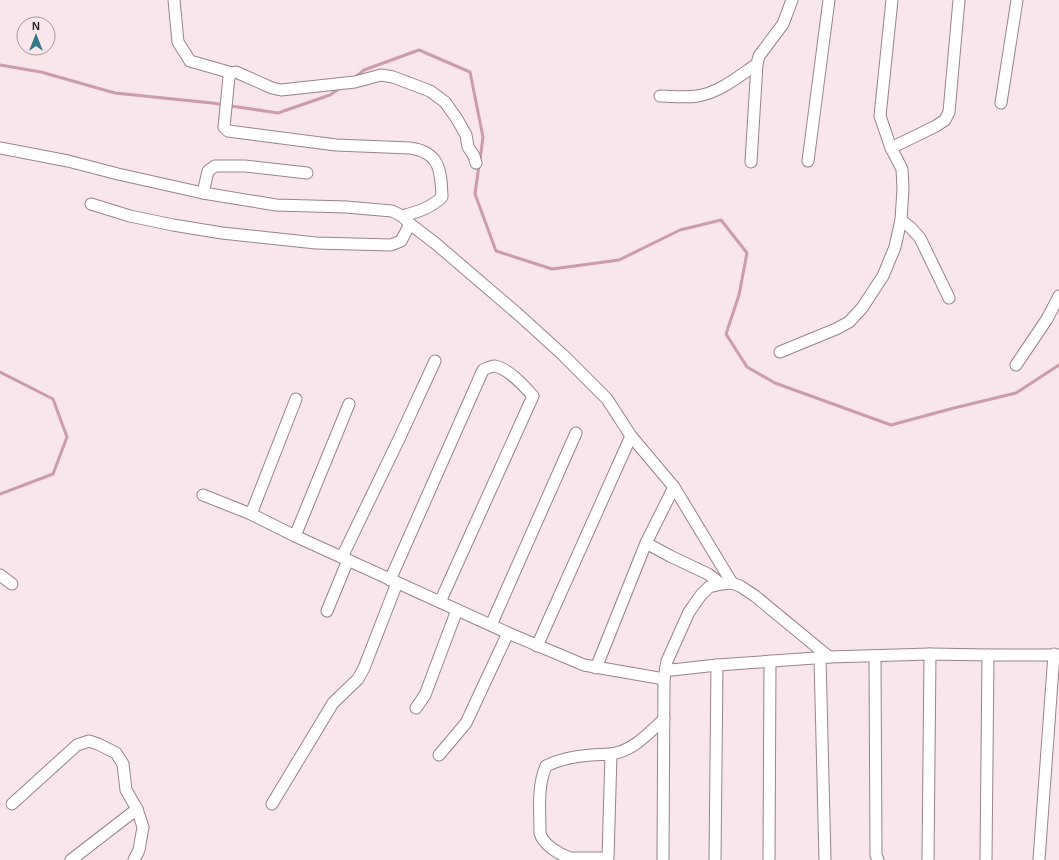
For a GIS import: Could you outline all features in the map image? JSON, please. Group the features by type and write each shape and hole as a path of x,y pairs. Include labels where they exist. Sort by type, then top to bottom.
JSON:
{"street":[{"path":"174,0 178,42 190,61 230,75 236,72 272,88 281,90 355,82 381,75 393,77 430,90 445,102 457,119 466,135 468,147 474,156 476,163"},
{"path":"751,162 757,64 759,56 783,24 792,0"},
{"path":"808,161 829,0"},
{"path":"780,352 836,329 849,322 862,308 883,276 895,247 901,220 903,189 902,169 891,148 880,116 892,0"},
{"path":"891,148 936,126 945,120 949,112 959,0"},
{"path":"1001,103 1017,0"},
{"path":"660,96 696,96 707,94 726,84 757,64"},
{"path":"91,204 130,216 173,225 265,238 316,243 391,245 401,241 406,220 419,211 435,204 442,197 441,174 437,162 429,154 421,150 336,145 231,133 225,130 224,127 230,75"},
{"path":"0,148 68,161 203,193 276,205 346,207 392,211 435,243 563,355 607,399 631,436 674,487 726,583"},
{"path":"203,193 208,171 214,166 244,166 307,173"},
{"path":"901,220 920,238 949,298"},
{"path":"1016,365 1048,319 1059,296"},
{"path":"327,611 345,559 435,361"},
{"path":"272,804 333,704 358,679 364,668 394,581 483,370 494,366 503,370 519,381 533,396 440,602"},
{"path":"251,514 296,399"},
{"path":"295,536 349,404"},
{"path":"491,625 576,433"},
{"path":"537,646 631,436"},
{"path":"596,668 646,543 674,487"},
{"path":"203,495 251,514 295,536 508,634 584,665 664,679"},
{"path":"646,543 726,583 740,586 754,596 824,658 825,860"},
{"path":"0,575 12,584"},
{"path":"663,860 664,679 667,661 689,612 700,595 709,587 726,583"},
{"path":"416,708 425,695 457,610"},
{"path":"439,755 466,723 508,634"},
{"path":"666,667 672,670 770,661 930,654 1056,655 1039,860"},
{"path":"928,860 930,654"},
{"path":"986,860 988,655"},
{"path":"875,656 876,855 878,860"},
{"path":"769,860 770,661"},
{"path":"715,860 717,665"},
{"path":"611,754 608,859 570,858 564,856 544,842 540,833 541,777 546,766 556,761 588,755 611,754 626,749 641,740 664,719"},
{"path":"12,804 77,745 89,742 98,744 116,753 123,764 126,790 137,809 143,827 139,850 134,860"},
{"path":"71,860 137,809"}],"waterway":[{"path":"354,78 364,70 419,50 470,72 483,137 480,160"},
{"path":"0,65 41,72 115,93 212,103 278,113 330,95 340,88"},
{"path":"479,165 475,194 496,251 552,269 619,260 680,230 721,220 747,253 739,295 726,334 747,367 775,383 891,425 1016,393 1059,365"},
{"path":"0,372 53,399 67,437 53,474 0,494"}]}
